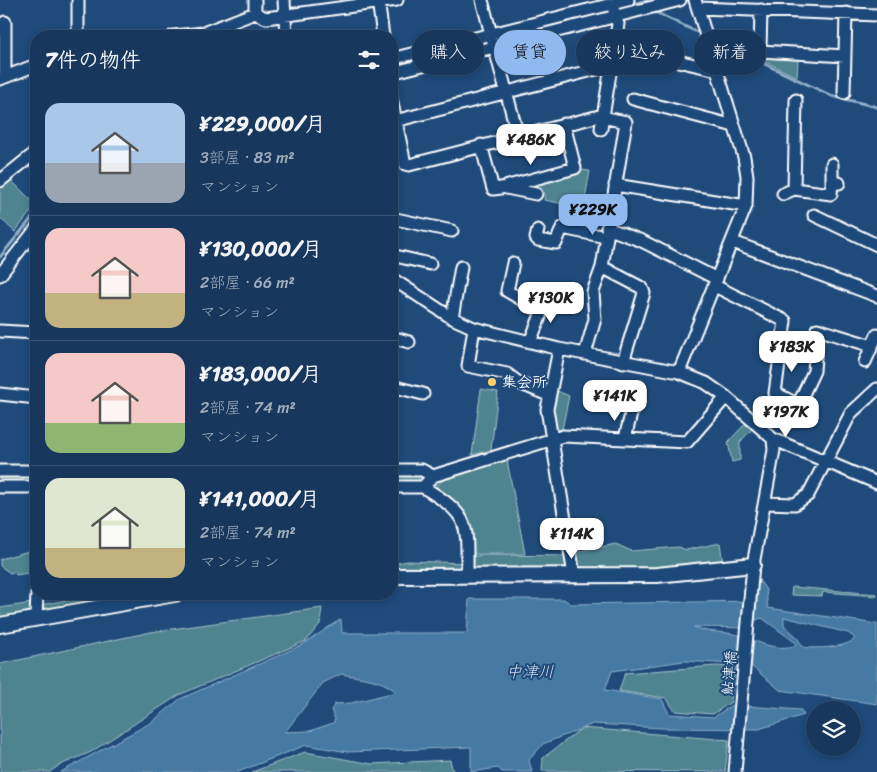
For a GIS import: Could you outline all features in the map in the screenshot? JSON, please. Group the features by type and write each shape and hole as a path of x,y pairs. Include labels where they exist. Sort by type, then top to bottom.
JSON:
{"street":[{"path":"78,0 78,30"},
{"path":"255,0 255,13"},
{"path":"284,0 285,30"},
{"path":"211,30 255,13 266,18 284,16 330,5 398,0"},
{"path":"482,0 518,136"},
{"path":"612,8 628,0"},
{"path":"398,71 493,41 612,8 680,0"},
{"path":"378,2 382,30"},
{"path":"705,30 696,4 761,10 877,15"},
{"path":"612,8 618,24 617,30"},
{"path":"761,10 760,51 845,56"},
{"path":"844,93 846,13"},
{"path":"5,22 2,78 30,67"},
{"path":"398,58 493,41"},
{"path":"398,120 576,74"},
{"path":"602,120 610,75"},
{"path":"679,372 746,206 747,176 719,75"},
{"path":"633,99 681,108 734,126"},
{"path":"796,100 799,142 788,191 830,194 836,183 832,164"},
{"path":"398,134 405,164 409,165 564,124 602,120 626,122 602,267 593,292 595,319 585,354"},
{"path":"481,145 493,189 501,188 575,168 564,124"},
{"path":"0,181 30,157"},
{"path":"615,186 746,206"},
{"path":"501,188 536,194"},
{"path":"814,215 877,245"},
{"path":"398,219 452,231"},
{"path":"535,235 556,243 562,228 607,232 642,241 785,321 775,393 798,405 814,371 817,329 875,341 864,362"},
{"path":"0,274 30,236"},
{"path":"733,242 877,296"},
{"path":"398,257 423,266"},
{"path":"513,263 508,276 507,291 540,310"},
{"path":"602,267 642,288 644,293 623,362"},
{"path":"452,318 461,268"},
{"path":"398,283 452,318 474,328 559,349 679,372 706,383 726,397 773,439 877,483"},
{"path":"530,342 540,317 543,298"},
{"path":"474,328 468,366 507,374 518,383 548,396"},
{"path":"0,331 30,333"},
{"path":"559,349 548,396 547,410 574,575"},
{"path":"398,388 423,394"},
{"path":"765,503 795,504 808,495 851,413 877,389"},
{"path":"0,394 30,397"},
{"path":"423,487 433,476 563,436 687,442 726,397"},
{"path":"625,438 632,410"},
{"name":"鮎津橋","path":"735,772 753,571 774,450 773,439"},
{"path":"398,470 422,470 433,476"},
{"path":"0,471 30,471"},
{"path":"0,487 30,487"},
{"path":"398,487 423,487 443,499 456,511 465,524 469,539 467,576"},
{"path":"398,576 657,575 753,571"},
{"path":"36,617 37,600"},
{"path":"0,625 139,600"}],"green space":[{"path":"766,58 798,60 797,77 766,62"},
{"path":"580,170 590,171 583,210 564,207 564,204 544,200 545,193 527,189 527,184"},
{"path":"10,179 30,199 30,213 15,232 0,218 0,187"},
{"path":"481,389 498,392 491,450 472,455"},
{"path":"555,390 569,396 562,430 555,432 551,410"},
{"path":"745,424 752,429 740,442 740,460 732,462 728,442"},
{"path":"507,460 525,554 471,554 472,543 467,524 456,509 434,488 443,480"},
{"path":"0,473 30,473 30,484 0,485"},
{"path":"398,474 421,475 416,484 398,483"},
{"path":"720,543 723,563 681,569 579,570 574,552 616,544 631,551 679,547 686,550"},
{"path":"30,551 30,573 16,575 15,572 10,573 0,566 0,559"},
{"path":"483,555 568,556 568,562 563,570 470,572 469,557"},
{"path":"408,561 466,563 466,571 398,572 398,563"},
{"path":"792,587 877,594 877,596 823,592 822,596 791,595"},
{"path":"67,600 111,600 43,611 40,605"},
{"path":"32,603 30,614 0,621 0,608"},
{"path":"322,608 320,624 306,641 179,695 91,752 58,766 50,772 0,772 0,664 151,632"},
{"path":"716,666 735,667 731,702 713,714 675,711 666,698 619,691 625,673"},
{"path":"582,728 729,740 725,772 542,771 543,758"},
{"path":"305,752 372,764 450,760 453,772 252,772"}],"water":[{"name":"中津川","path":"757,577 766,590 768,608 877,624 877,704 780,690 750,665 684,661 612,671 605,690 662,699 669,714 714,717 732,705 801,710 804,715 759,729 661,728 593,724 543,744 529,760 532,772 502,772 498,768 471,772 471,747 348,752 306,745 238,772 61,772 152,722 180,699 302,645 341,619 342,633 467,633 469,599 564,599 571,604 754,601","holes":["784,617 848,633 855,638 846,644 823,648 803,647 796,636 784,625","762,618 796,643 794,646 769,646 741,636 694,627 750,628 756,620","341,674 377,681 396,692 351,703 335,704 331,710 335,719 333,723 310,731 285,732 323,683"]}],"waterway":[{"path":"629,5 647,0"},
{"path":"552,27 611,10"},
{"path":"655,12 694,31"},
{"path":"766,65 832,96 877,107"},
{"path":"0,257 30,220"}],"place":[{"name":"集会所","path":"492,382"}]}
